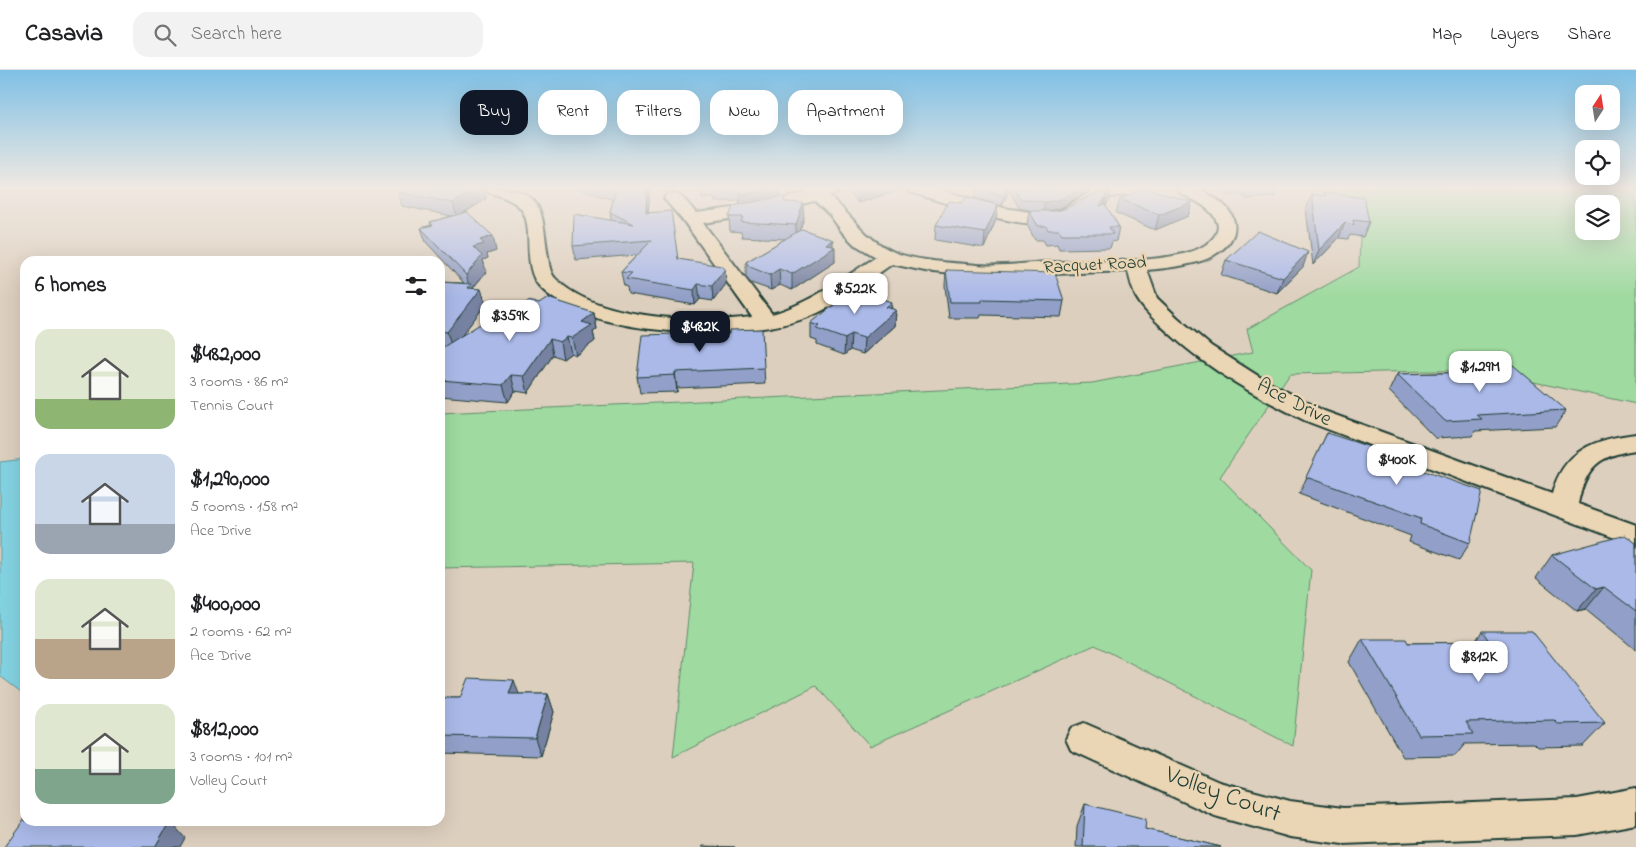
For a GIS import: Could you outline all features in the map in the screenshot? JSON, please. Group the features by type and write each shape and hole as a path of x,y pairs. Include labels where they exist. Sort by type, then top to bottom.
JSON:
{"street":[{"path":"535,224 538,264 542,275 560,294 578,303 629,318 673,324 723,326 767,322 799,313 815,305 889,257"},
{"path":"695,224 767,322"},
{"name":"Racquet Road","path":"846,224 861,240 889,257 925,266 979,271 1136,265 1196,256 1212,249 1223,240 1227,224"},
{"name":"Ace Drive","path":"1136,265 1148,300 1190,342 1277,397 1315,416 1636,536"},
{"path":"1562,508 1567,487 1579,463 1598,450 1636,442"},
{"name":"Volley Court","path":"1084,739 1228,802 1290,819 1334,825 1577,817 1636,806"}],"green space":[{"path":"1360,224 1575,224 1575,240 1620,240 1620,224 1636,224 1636,404 1478,370 1290,374 1220,477 1311,570 1293,746 1095,645 870,746 816,686 673,757 694,563 445,568 445,413 1092,383 1253,352 1247,329 1359,267"}],"water":[{"path":"20,460 20,691 0,676 0,462"}],"building":[{"path":"480,224 493,236 480,240 484,244 473,247 482,256 466,275 421,228 433,225"},
{"path":"574,224 673,224 678,259 722,266 725,269 712,286 698,284 694,290 626,279 632,273 621,272 652,240 573,246"},
{"path":"936,224 989,224 985,233"},
{"path":"1037,224 1117,224 1119,227 1109,227 1113,234 1062,234 1059,230 1048,230 1046,226 1038,226"},
{"path":"1316,224 1344,224 1319,250"},
{"path":"802,229 833,240 826,244 835,247 792,274 779,269 770,275 750,267 746,262"},
{"path":"1258,231 1308,252 1283,278 1226,260"},
{"path":"946,270 1055,273 1064,301 982,299 982,302 950,302"},
{"path":"445,282 471,284 468,288 481,289 447,332 445,332"},
{"path":"854,289 892,302 886,307 896,310 864,338 851,334 845,339 817,329 820,326 811,323"},
{"path":"548,298 594,313 582,322 592,325 572,338 567,337 560,342 550,339 524,376 511,375 503,385 445,380 445,346 514,303 521,306 529,301 539,304"},
{"path":"762,329 764,368 675,372 675,375 637,377 642,335 729,334 729,330"},
{"path":"1513,365 1566,410 1477,415 1482,419 1445,421 1397,374 1485,372 1480,367"},
{"path":"1327,433 1370,447 1368,452 1482,491 1470,543 1420,524 1421,518 1306,477"},
{"path":"1625,535 1636,543 1636,611 1604,587 1596,589 1552,555"},
{"path":"1482,631 1532,631 1605,723 1558,724 1554,720 1466,722 1473,734 1419,735 1362,639 1406,639 1408,643 1490,642"},
{"path":"468,678 514,680 509,694 548,694 535,738 445,736 445,698 460,698"},
{"path":"1085,804 1146,819 1145,829 1221,847 1083,847"},
{"path":"20,825 167,826 155,847 4,847"},
{"path":"703,846 735,847 702,847"}]}
